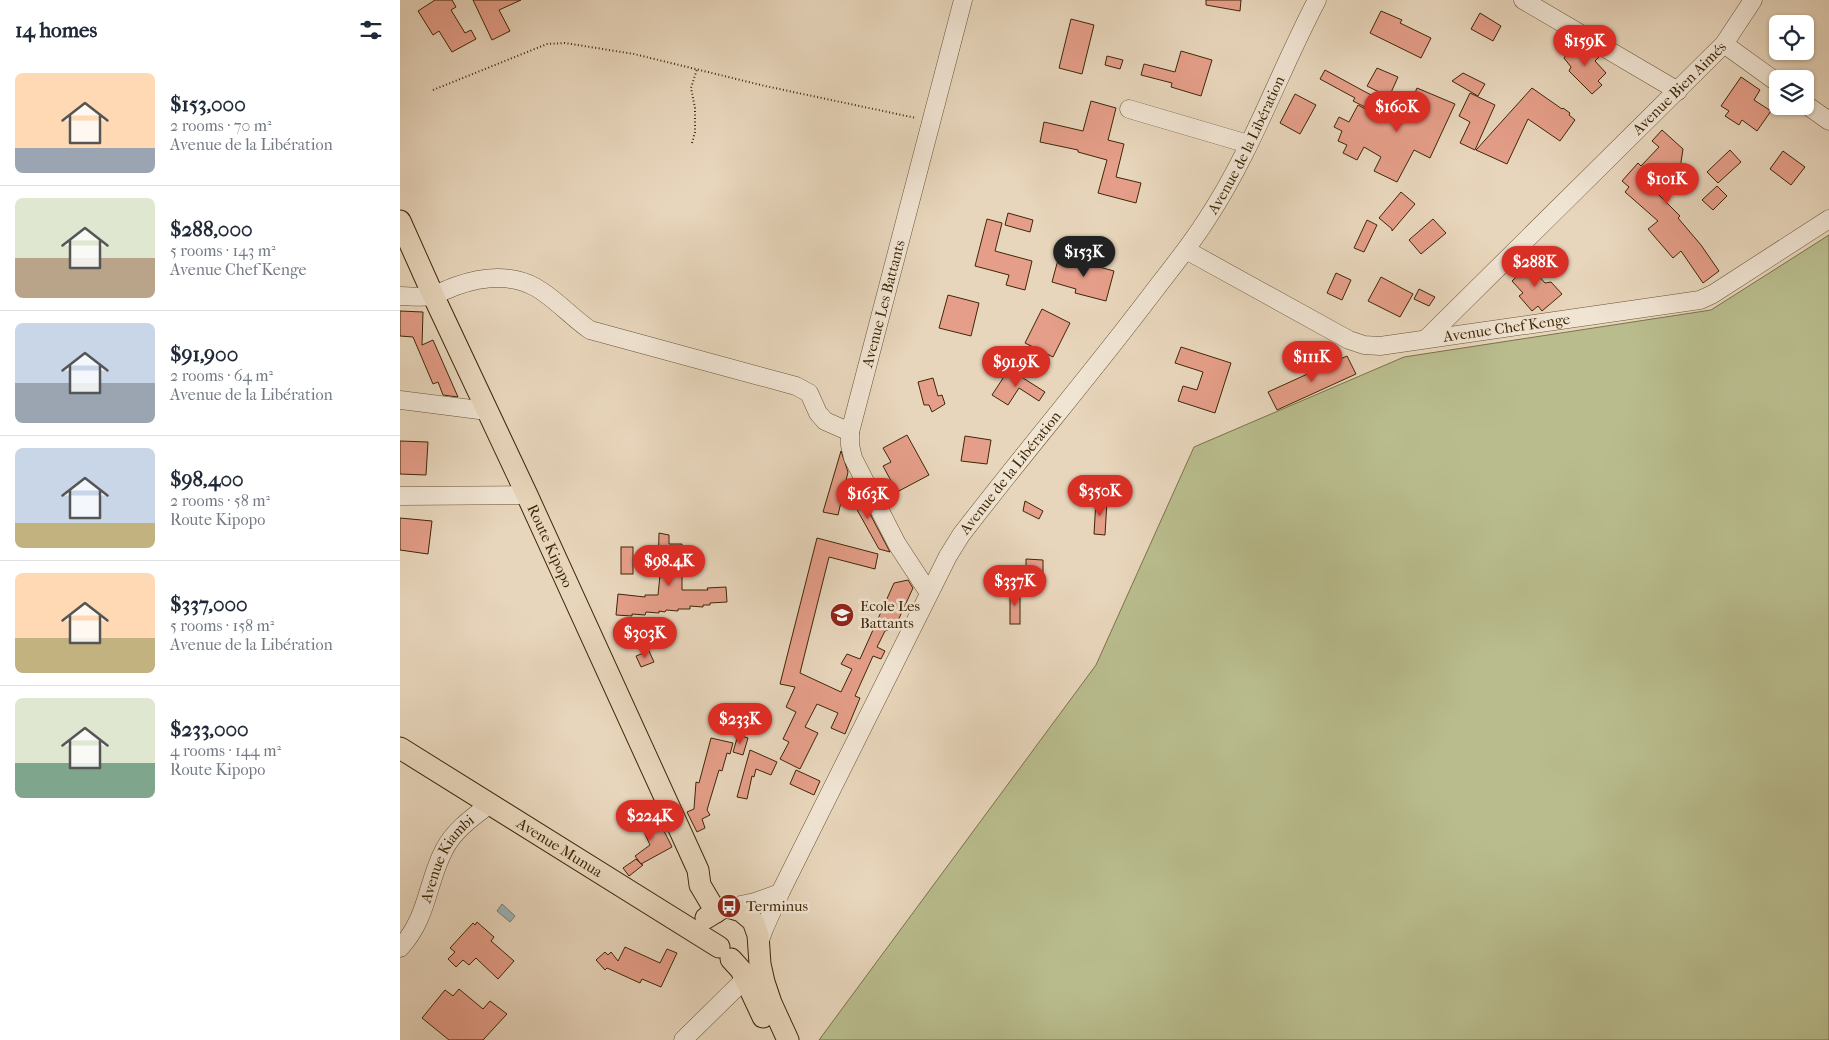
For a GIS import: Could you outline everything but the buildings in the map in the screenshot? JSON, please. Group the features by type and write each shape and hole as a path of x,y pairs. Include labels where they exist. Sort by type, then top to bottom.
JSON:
{"main road":[{"name":"Route Kipopo","path":"400,221 698,870 700,885 723,910"},
{"name":"Avenue Munua","path":"400,748 681,923 724,953"},
{"path":"723,910 712,921 712,931 724,953 745,979 774,1040"},
{"path":"681,923 702,919 723,910 741,911 750,918 757,931 766,991 788,1040"},
{"path":"724,953 739,961 747,960 754,956 759,946"}],"street":[{"name":"Avenue Les Battants","path":"929,593 897,544 854,458 850,445 850,432 962,0"},
{"name":"Avenue de la Libération","path":"759,946 764,929 780,894 929,593 961,535 1186,250 1225,190 1317,0"},
{"path":"1523,0 1678,91"},
{"name":"Avenue Bien Aimés","path":"1427,338 1724,44 1753,0"},
{"path":"1724,44 1769,76"},
{"path":"1129,109 1248,144"},
{"path":"1814,110 1829,121"},
{"name":"Avenue Chef Kenge","path":"1186,250 1349,340 1364,345 1380,346 1700,300 1714,294 1829,219"},
{"path":"400,296 419,297 433,295 473,281 495,278 518,280 536,288 590,330 796,386 809,392 818,414 825,421 850,432"},
{"path":"400,400 487,411"},
{"path":"400,496 527,495"},
{"name":"Avenue Kiambi","path":"400,948 423,911 444,849 464,825 490,804"},
{"path":"723,910 780,894"},
{"path":"683,1040 745,979"}],"path":[{"path":"433,90 547,44 565,43 634,54 765,86 931,122"},
{"path":"692,143 695,132 695,108 691,88 697,69"}],"green space":[{"path":"1829,235 1829,1040 819,1040 1096,665 1194,447 1404,357 1711,310"}],"water":[{"path":"502,904 515,916 510,922 497,911"}],"place":[{"name":"Ecole Les Battants","path":"842,615"},
{"name":"Terminus","path":"729,906"}]}
